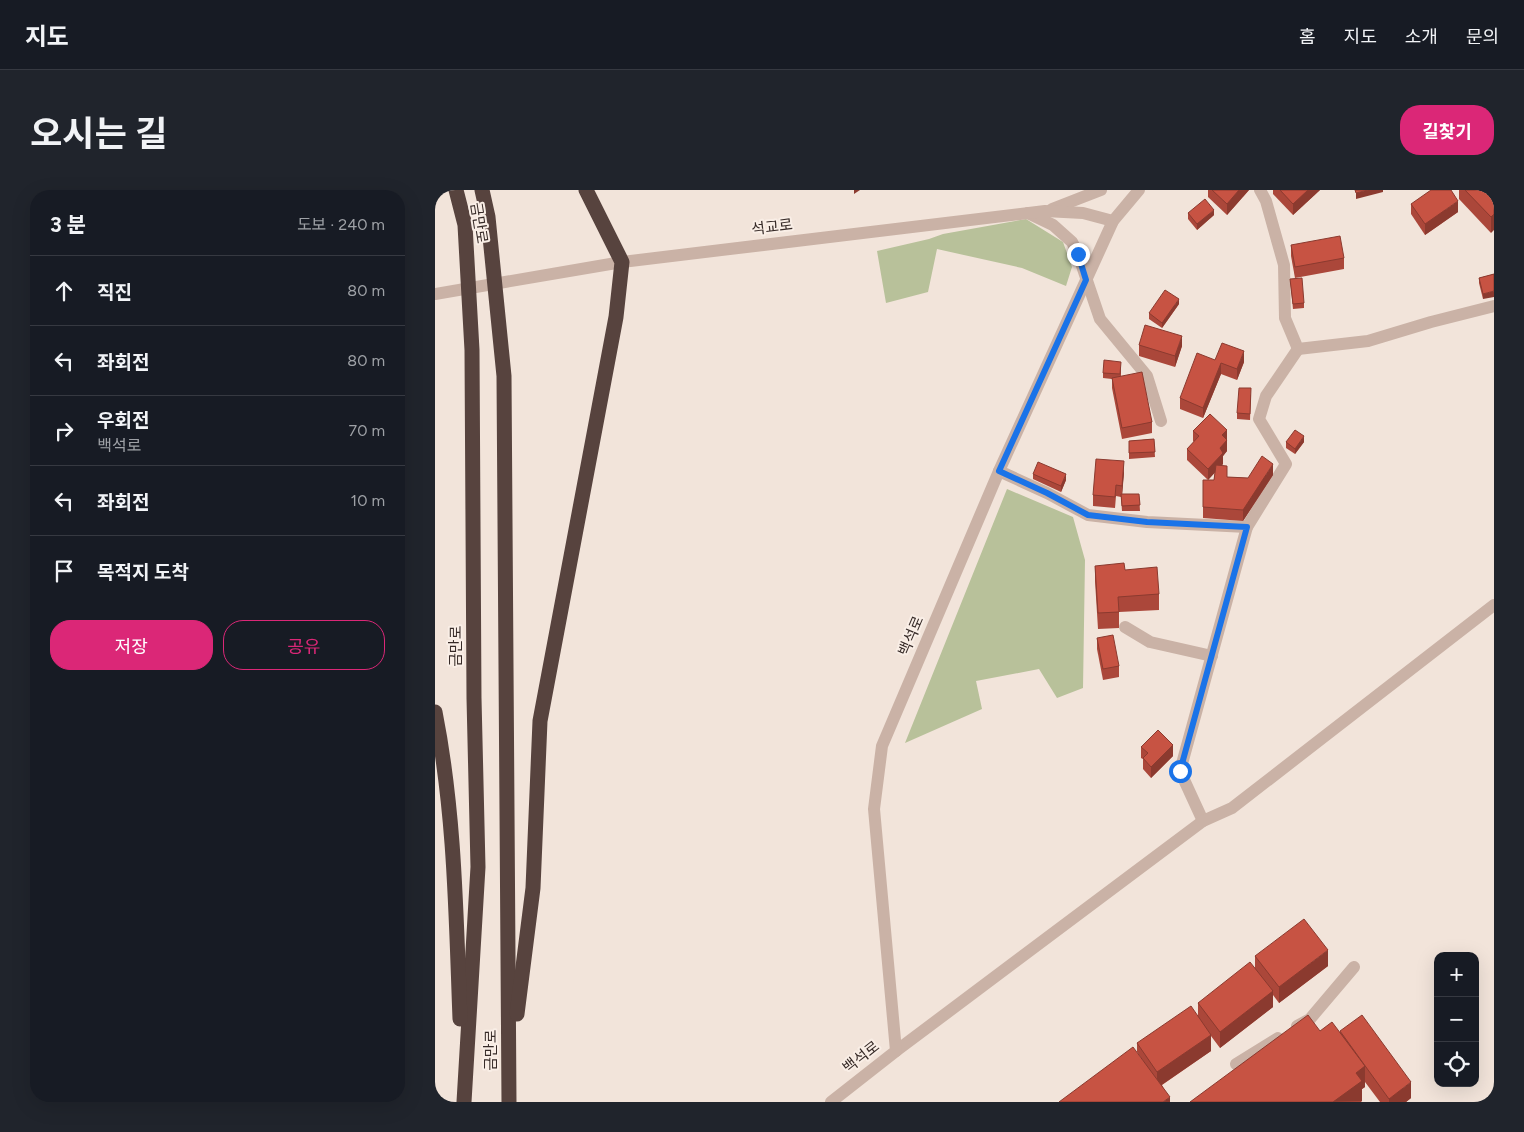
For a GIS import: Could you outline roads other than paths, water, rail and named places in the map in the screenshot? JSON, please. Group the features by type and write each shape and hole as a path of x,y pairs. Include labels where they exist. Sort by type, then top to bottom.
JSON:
{"highway":[{"name":"금만로","path":"455,190 465,225 473,350 474,698 478,868 464,1100"},
{"name":"금만로","path":"482,190 488,217 505,386 509,1102"},
{"path":"509,1072 533,888 540,721 616,317 622,262 586,190"},
{"path":"435,712 452,831 464,1100"}],"street":[{"path":"1045,211 1101,190"},
{"name":"백석로","path":"831,1102 896,1051 874,809 882,746 999,471 1113,221 1139,190"},
{"path":"1260,190 1266,201 1284,265 1285,318 1297,349"},
{"name":"석교로","path":"435,294 622,262 1045,211 1083,213 1113,221"},
{"path":"1028,213 1053,225 1072,242 1101,319 1147,376 1161,421"},
{"path":"1297,349 1368,341 1494,306"},
{"path":"1203,821 1180,771 1247,527 1286,464 1259,419 1266,396 1297,349"},
{"path":"999,471 1047,493 1088,515 1147,522 1247,527"},
{"path":"896,1051 1203,821 1231,808 1494,605"},
{"path":"1125,627 1150,642 1212,656"},
{"path":"1236,1064 1310,1019 1354,967"}]}
